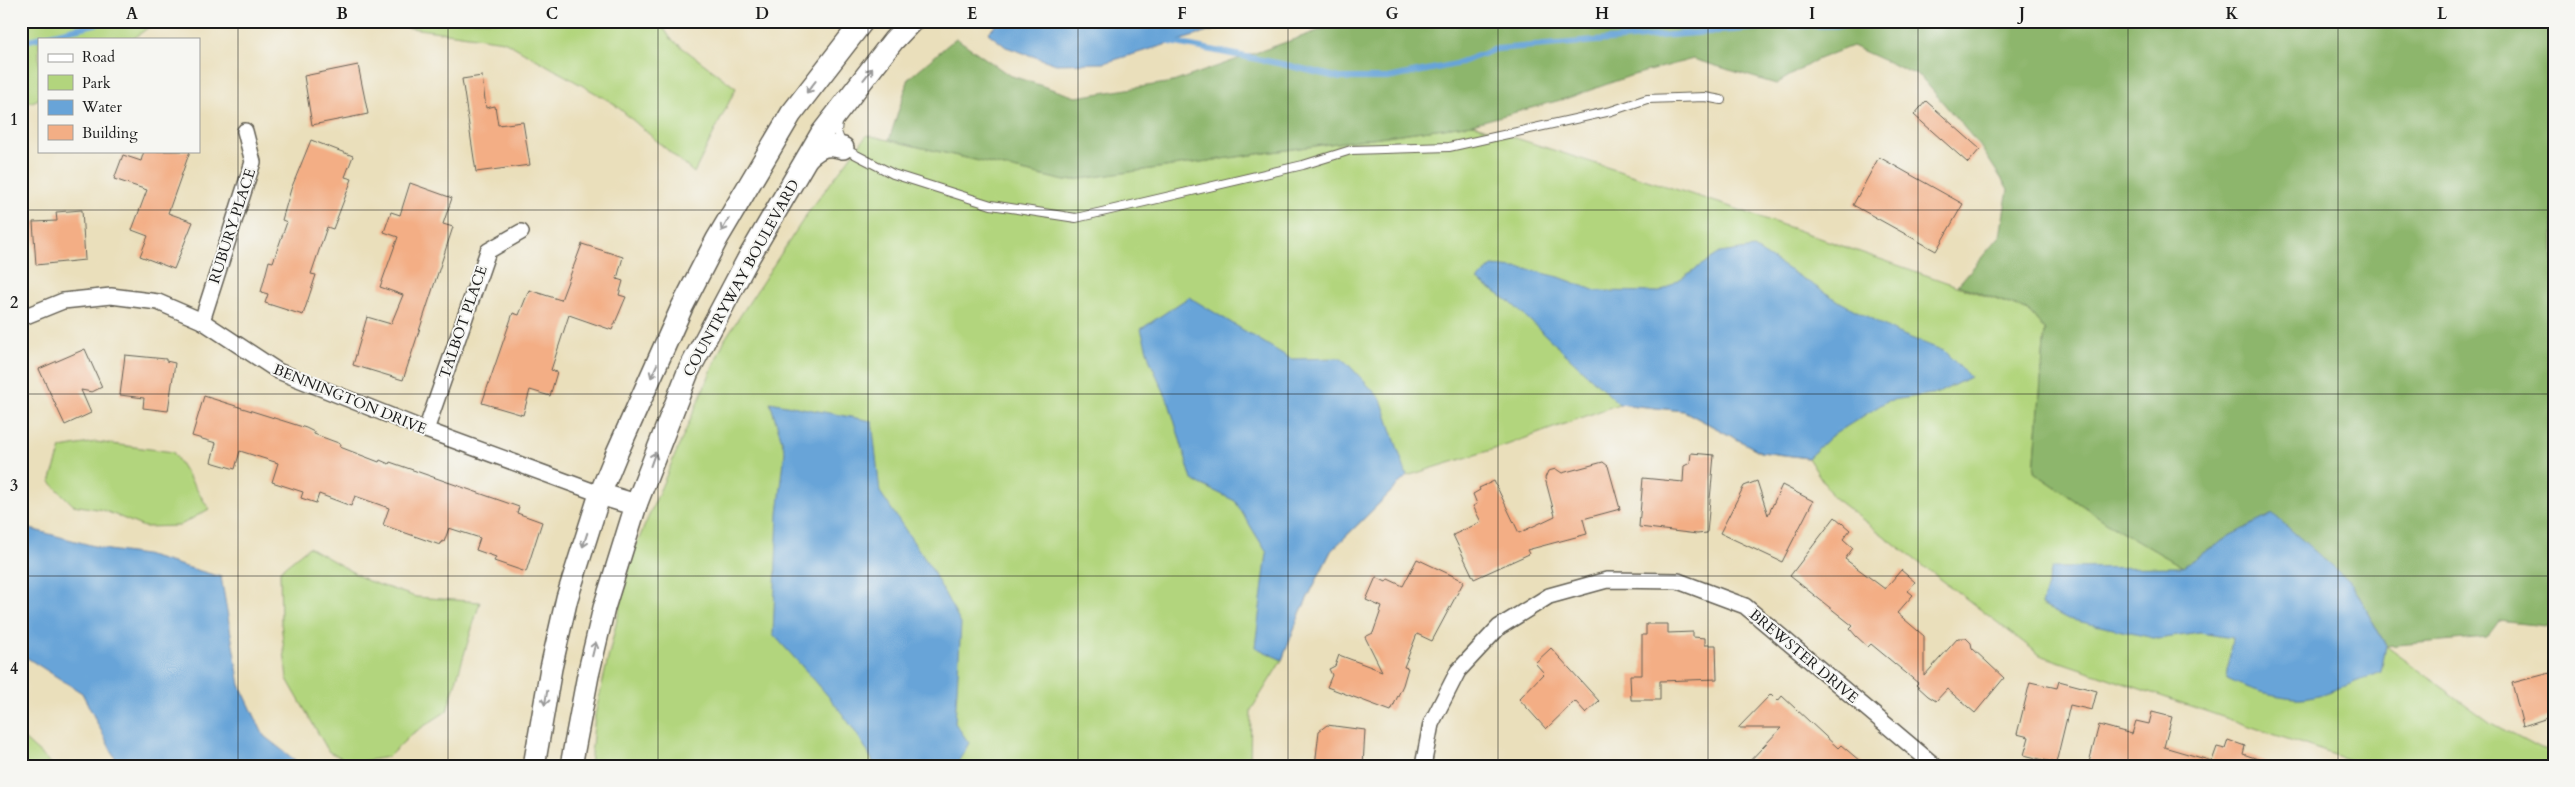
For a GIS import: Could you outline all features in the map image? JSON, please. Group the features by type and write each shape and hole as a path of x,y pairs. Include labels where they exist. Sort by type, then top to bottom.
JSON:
{"street":[{"path":"534,766 551,668 567,598 600,494 682,307 717,239 791,114 862,21"},
{"name":"COUNTRYWAY BOULEVARD","path":"571,766 588,675 602,618 636,505 688,372 749,257 821,134 912,21"},
{"name":"RUBURY PLACE","path":"202,321 253,162 245,131"},
{"path":"806,159 823,146 832,145 843,148"},
{"name":"TALBOT PLACE","path":"426,430 488,251 522,232"},
{"name":"BENNINGTON DRIVE","path":"21,318 63,301 111,296 158,302 202,321 278,372 426,430 600,494"},
{"path":"600,494 636,505"},
{"name":"BREWSTER DRIVE","path":"1423,766 1431,724 1458,671 1499,627 1549,596 1607,580 1678,581 1745,606 1934,766"}],"lane":[{"path":"843,105 837,132 843,148 893,174 991,205 1076,218 1303,165 1351,150 1449,147 1611,111 1647,99 1705,97 1722,100"}],"green space":[{"path":"21,21 184,21 149,27 134,38 38,38 38,99 32,102 21,101"},
{"path":"361,21 659,21 671,39 736,88 694,173 613,103 504,41"},
{"path":"1346,21 2554,21 2554,627 2499,621 2487,637 2386,646 2353,585 2231,535 2183,567 2109,524 2034,472 2045,330 2029,311 1958,285 2000,236 2008,189 1980,146 1921,77 1852,46 1816,60 1776,84 1693,59 1630,76 1568,98 1472,124 1065,181 889,140 909,78 956,38 1009,75 1076,97 1173,82"},
{"path":"1472,124 1728,206 2029,311 2045,330 2034,472 2109,524 2183,567 2231,535 2353,585 2386,646 2491,723 2540,749 2554,753 2554,766 2367,766 2040,655 1833,497 1808,458 1761,452 1684,411 1619,404 1504,446 1407,476 1331,551 1301,611 1282,660 1251,710 1250,766 590,766 595,715 632,555 725,339 807,214 867,135 1065,181"},
{"path":"96,442 173,452 209,509 179,526 144,527 103,510 73,505 50,482 61,448"},
{"path":"309,547 368,581 416,597 480,602 447,711 412,734 388,757 353,763 329,752 287,679 281,622 280,570"},
{"path":"21,738 24,739 54,766 21,766"}],"water":[{"path":"1000,21 1245,21 1104,63 1056,64 1006,47 988,33"},
{"path":"1754,248 1842,303 1898,333 1944,351 1970,377 1938,393 1887,401 1830,437 1808,458 1761,452 1684,411 1619,404 1510,302 1477,280 1492,266 1526,269 1559,277 1596,291 1660,292 1720,253"},
{"path":"1189,297 1291,359 1342,358 1381,399 1407,476 1331,551 1301,611 1282,660 1255,647 1267,553 1235,501 1192,480 1169,403 1150,361 1141,329"},
{"path":"770,402 872,421 880,492 931,568 961,624 955,723 969,743 956,766 875,766 842,713 773,634 778,514 785,451"},
{"path":"2273,514 2353,585 2386,646 2381,672 2315,696 2295,698 2277,696 2251,689 2227,679 2232,638 2200,633 2158,639 2068,619 2041,605 2052,568 2183,567 2231,535"},
{"path":"27,528 109,550 145,555 221,577 240,685 264,736 300,764 119,766 82,693 21,654 21,530"}],"building":[{"path":"358,65 368,114 312,125 304,76"},
{"path":"482,76 486,108 495,106 498,125 523,122 530,165 476,172 462,79"},
{"path":"1926,101 1980,149 1968,163 1914,115"},
{"path":"311,140 353,156 345,177 352,179 333,229 327,227 311,274 316,275 303,315 265,303 268,294 261,292 269,261 273,262 287,222 282,220 291,189"},
{"path":"144,152 190,152 168,213 193,222 174,269 140,256 148,236 132,230 147,190 114,179 123,155 141,161"},
{"path":"1879,157 1963,204 1936,251 1853,205"},
{"path":"410,183 452,198 443,224 453,227 403,380 353,365 367,317 391,324 403,295 380,287 398,237 384,232 391,212 400,215"},
{"path":"82,210 85,260 36,265 33,222 57,221 56,212"},
{"path":"582,244 623,257 617,279 623,281 619,295 626,297 612,330 569,315 551,370 557,372 550,396 530,390 523,415 482,403 513,313 519,315 529,290 561,300"},
{"path":"85,349 102,387 92,392 81,390 91,413 65,425 39,369"},
{"path":"125,355 166,359 166,361 175,363 168,411 143,408 144,398 120,395"},
{"path":"204,396 306,428 314,432 314,434 341,444 340,447 379,462 380,460 389,464 390,462 519,507 517,513 542,522 526,572 494,561 496,557 476,550 480,538 449,528 444,542 442,541 440,545 383,525 389,508 355,496 351,506 319,494 316,503 301,498 303,492 272,482 278,463 240,451 235,469 211,462 216,443 192,436"},
{"path":"1691,453 1714,455 1707,533 1697,534 1639,527 1643,478 1683,482 1684,466 1690,463"},
{"path":"1603,462 1608,466 1620,509 1583,519 1587,534 1527,550 1529,554 1474,579 1453,535 1481,522 1473,506 1477,504 1473,494 1480,490 1479,488 1494,481 1519,533 1555,516 1545,478 1548,471 1556,469 1562,473"},
{"path":"1757,481 1768,515 1782,485 1813,501 1782,562 1720,533 1744,486"},
{"path":"1835,517 1850,530 1843,539 1853,548 1845,559 1885,589 1901,570 1915,582 1908,591 1913,595 1897,613 1924,636 1924,676 1958,638 1966,638 1971,643 1972,648 2004,678 1975,713 1947,689 1936,701 1928,696 1916,685 1918,683 1871,644 1868,647 1856,636 1850,629 1853,626 1790,576"},
{"path":"1417,559 1464,581 1432,641 1417,634 1404,667 1408,668 1403,685 1391,711 1327,687 1332,675 1329,669 1335,666 1339,655 1382,671 1365,637 1373,633 1382,607 1366,600 1376,577 1386,582 1388,579 1403,586"},
{"path":"1646,624 1668,624 1668,633 1693,632 1693,637 1705,638 1705,645 1716,645 1717,679 1660,681 1660,700 1631,700 1630,675 1642,675 1642,635 1646,635"},
{"path":"1551,648 1599,701 1586,713 1575,701 1546,729 1519,699 1544,673 1535,663"},
{"path":"2554,672 2554,716 2523,726 2512,683"},
{"path":"2059,681 2097,691 2092,710 2070,705 2056,763 2024,755 2029,737 2017,734 2030,682 2057,688"},
{"path":"1771,694 1778,701 1782,696 1838,748 1841,745 1866,766 1745,766 1781,728 1738,728"},
{"path":"2152,712 2172,717 2164,747 2212,761 2217,747 2225,749 2228,740 2245,746 2243,754 2267,762 2266,766 2088,766 2099,725 2132,734 2136,721 2149,724"},
{"path":"1327,725 1365,730 1363,766 1315,766 1319,731"}],"waterway":[{"path":"21,42 107,21"},
{"path":"1166,41 1282,64 1340,78 1388,78 1456,64 1496,49 1783,26 1876,25"}]}
